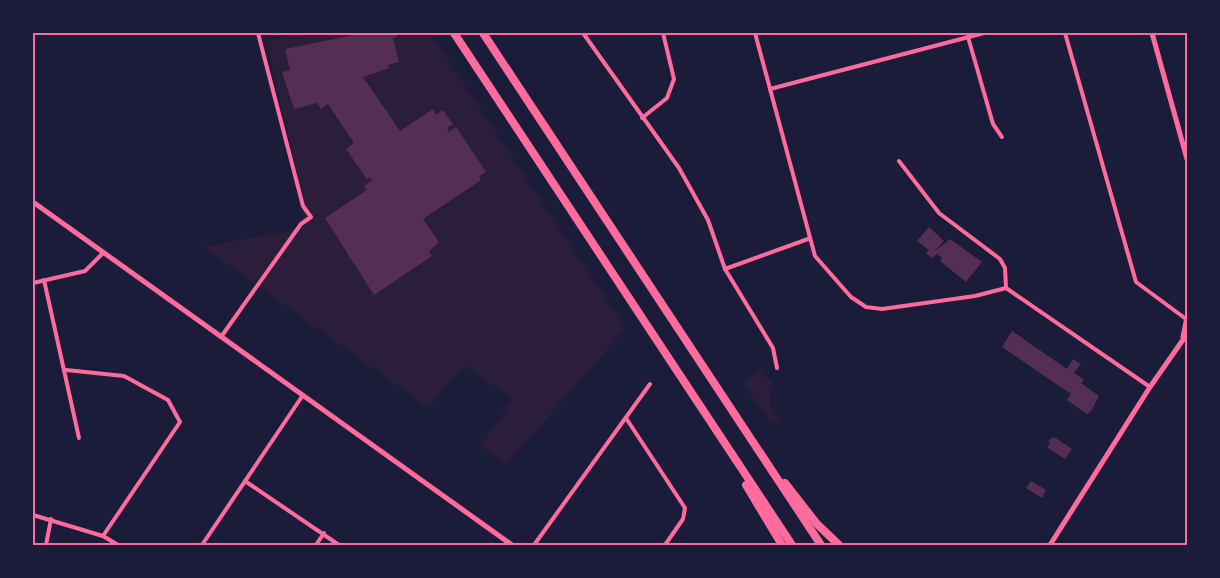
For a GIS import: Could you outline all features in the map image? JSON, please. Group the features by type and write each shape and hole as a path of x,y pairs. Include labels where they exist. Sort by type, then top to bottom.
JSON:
{"highway":[{"path":"454,33 792,545"},
{"path":"483,33 821,545"},
{"path":"723,441 782,545"},
{"path":"760,453 817,524 839,545"}],"main road":[{"path":"1152,33 1187,159"},
{"path":"33,202 512,545"},
{"path":"1050,545 1185,336 1186,319"}],"street":[{"path":"221,337 301,224 311,217 303,206 258,33"},
{"path":"583,33 678,168 708,220 725,269 773,348 777,368"},
{"path":"642,118 668,98 674,79 663,33"},
{"path":"755,33 808,239 815,256 851,297 866,307 882,309 975,296 1006,288 1150,387"},
{"path":"770,89 984,33"},
{"path":"1065,33 1136,282 1186,319"},
{"path":"968,37 993,124 1002,137"},
{"path":"899,161 939,213 1000,259 1005,268 1006,288"},
{"path":"725,269 808,239"},
{"path":"33,283 84,272 104,253"},
{"path":"44,280 66,370 79,438"},
{"path":"66,370 124,376 168,400 180,422 103,536"},
{"path":"534,545 650,384"},
{"path":"202,545 303,395"},
{"path":"626,418 685,508 683,519 665,545"},
{"path":"245,482 324,532 339,545"},
{"path":"33,515 103,536 118,545"},
{"path":"46,545 51,519"},
{"path":"315,545 324,532"}],"shaded area":[{"path":"298,33 430,33 626,328 506,465 480,446 513,400 464,365 429,408 203,247 302,228 304,201 266,41"},
{"path":"763,369 764,376 773,382 769,402 779,421 772,425 742,382"}],"building":[{"path":"364,33 396,33 397,37 393,38 399,62 363,77 400,131 433,109 436,115 443,110 453,124 447,128 449,132 456,127 486,172 479,176 481,180 423,219 439,242 429,251 432,256 374,295 325,218 367,190 364,186 372,180 370,177 367,179 346,149 354,143 328,104 321,109 317,103 294,109 282,72 290,70 285,49"},
{"path":"929,227 944,241 935,251 950,239 982,262 966,282 940,261 942,258 937,254 932,258 926,253 929,250 917,241"},
{"path":"1012,331 1067,369 1073,359 1081,364 1074,373 1084,380 1081,383 1099,396 1091,411 1087,414 1067,400 1071,394 1002,347"},
{"path":"1054,437 1072,449 1065,459 1047,447 1050,443 1048,441"},
{"path":"1031,481 1046,490 1042,498 1026,488"}]}
